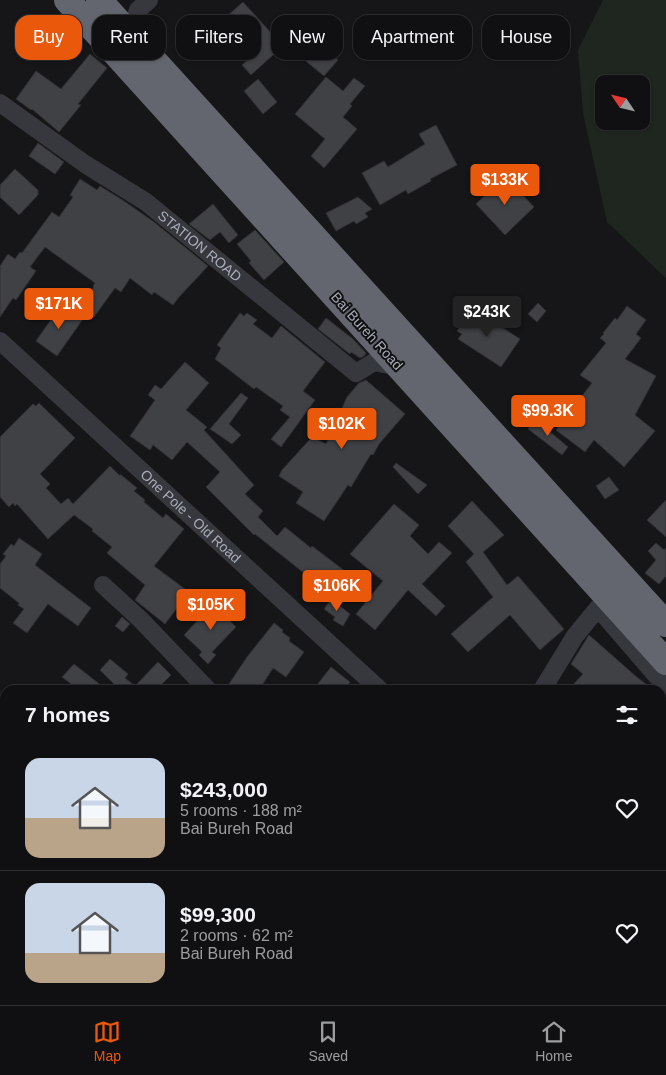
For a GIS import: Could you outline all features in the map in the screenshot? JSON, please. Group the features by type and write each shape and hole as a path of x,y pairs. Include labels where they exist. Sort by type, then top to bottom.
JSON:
{"highway":[{"name":"Bai Bureh Road","path":"67,0 666,662"},
{"name":"Bai Bureh Road","path":"98,0 112,15"},
{"name":"Bai Bureh Road","path":"154,60 666,624"}],"street":[{"path":"136,15 138,10 149,0"},
{"name":"STATION ROAD","path":"0,103 71,154 146,202 356,373 374,362 399,367"},
{"name":"One Pole - Old Road","path":"0,341 372,685"},
{"path":"103,585 142,620 203,685"},
{"path":"545,685 575,636 598,608 665,685"}],"shaded area":[{"path":"603,0 666,0 666,278 607,222 583,113 578,50"}],"building":[{"path":"243,2 255,15 228,15"},
{"path":"261,22 271,33 271,57 251,75 242,65 248,60 261,60"},
{"path":"90,54 92,60 97,60 107,68 78,104 81,105 59,132 32,109 16,99 36,71 61,89"},
{"path":"305,60 338,60 324,76"},
{"path":"326,77 343,91 354,78 365,86 350,104 352,106 343,117 357,129 324,168 311,156 325,139 295,114"},
{"path":"258,79 277,102 263,114 244,91"},
{"path":"436,125 457,165 430,179 431,181 408,194 406,190 380,205 362,173 384,161 388,167 425,144 419,134"},
{"path":"38,143 64,162 55,174 29,156"},
{"path":"15,169 38,190 38,195 19,215 0,197 0,185"},
{"path":"505,176 534,207 505,235 476,204"},
{"path":"80,179 97,190 100,186 124,201 154,222 208,266 173,305 154,292 152,295 130,278 121,292 115,288 94,317 79,306 95,283 45,247 30,267 36,271 16,300 13,298 0,317 0,266 8,254 15,259 20,252 22,253 52,212 59,217 73,197 70,195"},
{"path":"358,197 372,209 365,213 368,217 356,224 354,221 336,231 326,213"},
{"path":"213,204 238,235 229,243 220,232 210,240 189,224"},
{"path":"255,230 284,262 264,280 249,263 251,261 237,244"},
{"path":"538,303 546,311 537,322 528,314"},
{"path":"62,304 83,319 57,356 36,341"},
{"path":"627,306 646,320 636,334 641,338 625,359 656,376 635,415 655,431 624,467 594,440 585,452 556,430 592,383 580,375 606,343 600,338 603,333 615,318 617,320"},
{"path":"472,308 520,339 501,367 458,339 462,334 457,331"},
{"path":"240,313 244,316 247,313 257,320 253,324 272,338 281,326 325,362 303,391 315,400 281,447 271,439 290,417 280,410 283,406 256,387 254,389 215,359 221,348 217,345"},
{"path":"326,318 353,339 366,353 364,356 360,358 351,352 350,354 318,329"},
{"path":"185,362 209,383 186,410 207,427 204,430 254,485 245,494 263,511 258,517 277,536 285,527 346,572 329,593 254,535 206,487 220,472 187,442 172,460 153,445 150,450 130,436 155,400 148,395 155,385 161,389"},
{"path":"366,380 405,414 379,444 373,455 371,454 351,487 348,485 324,521 296,503 303,492 279,476 282,470 312,437 326,444 347,397 359,383"},
{"path":"241,393 248,398 229,424 241,435 232,444 210,429"},
{"path":"39,403 75,438 40,474 50,484 46,488 61,504 68,498 73,504 110,466 137,488 134,491 145,500 144,502 163,518 166,514 184,529 154,566 189,592 165,624 135,600 145,585 107,553 112,547 92,531 93,529 74,515 48,539 17,504 15,506 13,503 9,507 0,497 0,437 33,404 36,406"},
{"path":"535,419 568,447 562,455 528,429"},
{"path":"396,463 427,485 418,494 393,467"},
{"path":"609,477 619,490 605,499 596,486"},
{"path":"666,500 666,537 647,520"},
{"path":"472,501 504,535 483,552 507,585 518,576 564,629 540,650 510,615 468,652 451,634 493,597 466,562 474,554 448,526"},
{"path":"394,504 419,525 410,536 428,554 439,542 452,553 422,584 445,606 436,616 408,590 375,630 356,614 383,581 350,554"},
{"path":"19,538 42,554 35,565 91,608 78,626 48,604 27,633 13,623 24,609 0,588 0,564 6,556 3,554 11,544 14,546"},
{"path":"656,543 664,550 666,548 666,576 659,584 645,573 656,560 648,551"},
{"path":"331,599 350,614 343,626 333,620 335,617 324,609"},
{"path":"219,604 232,617 229,620 236,627 212,652 216,655 208,664 199,655 202,652 184,635 212,605 215,608"},
{"path":"122,617 130,624 123,632 115,626"},
{"path":"274,623 290,638 289,641 304,652 286,677 273,668 262,685 228,685 247,657"},
{"path":"589,635 648,685 573,685 583,674 571,664"},
{"path":"110,659 128,674 125,678 134,685 115,685 100,670"},
{"path":"158,662 171,675 161,685 136,685"},
{"path":"74,664 101,685 72,685 62,677"},
{"path":"331,667 350,682 348,685 317,685"}]}
